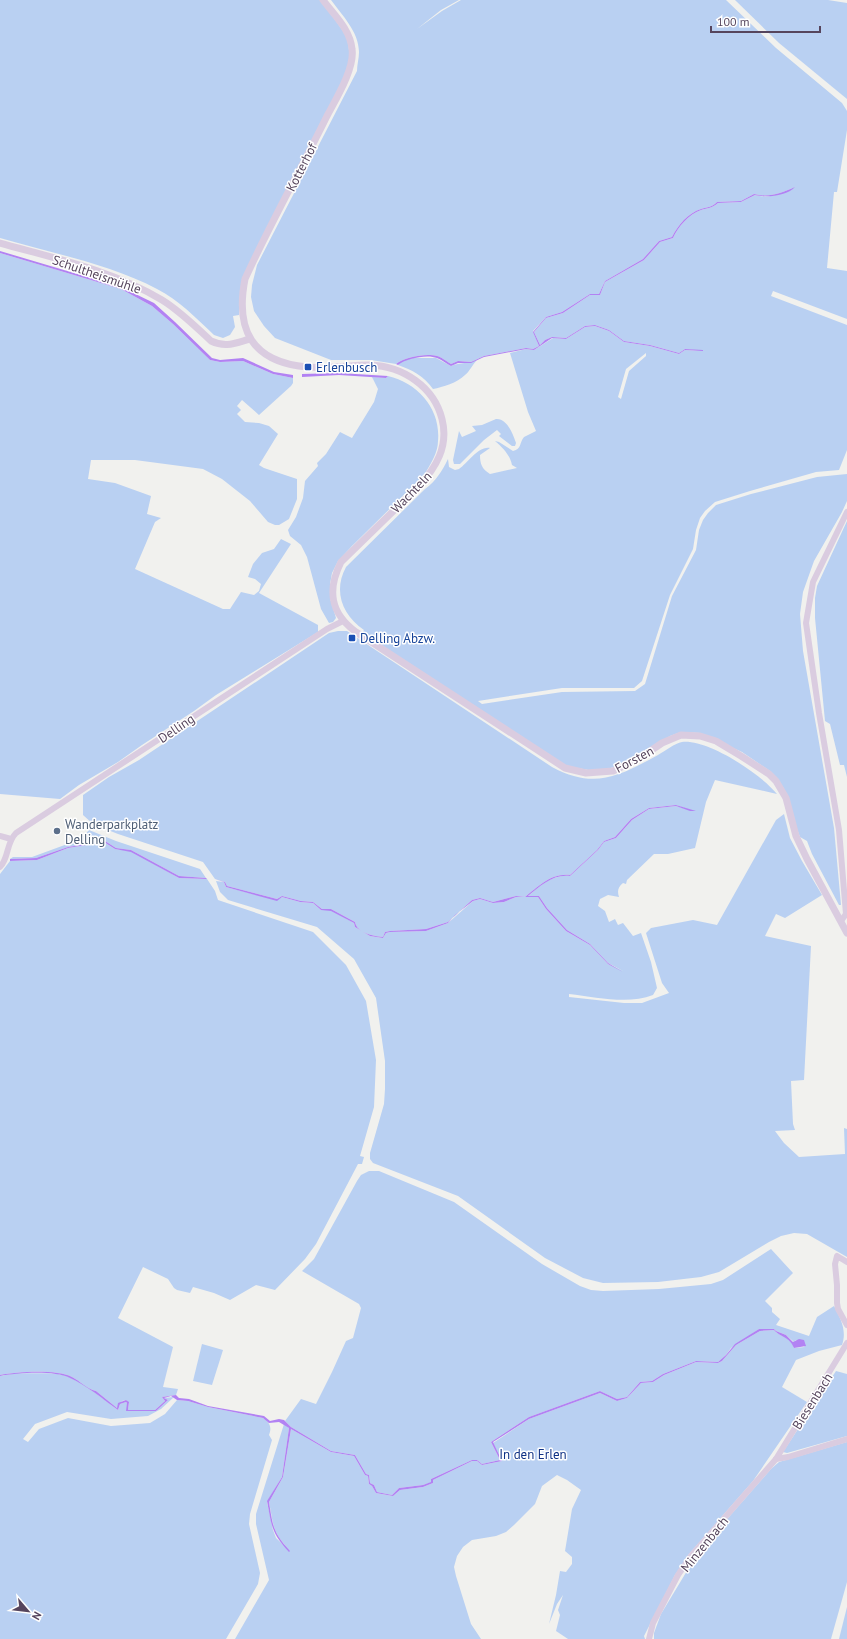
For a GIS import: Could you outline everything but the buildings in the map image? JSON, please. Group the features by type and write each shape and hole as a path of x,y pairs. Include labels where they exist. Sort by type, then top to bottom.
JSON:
{"street":[{"name":"Kotterhof","path":"250,339 246,331 242,315 242,294 245,279 343,84 351,63 352,50 349,37 342,24 323,0"},
{"name":"Schultheismühle","path":"0,243 63,261 139,287 163,300 211,341 220,345 231,345 250,339"},
{"name":"Wachteln","path":"250,339 266,355 283,363 308,367 372,365 406,374 421,384 431,395 442,418 445,431 444,444 438,461 430,474 341,562 335,574 332,596 335,607 343,621"},
{"path":"842,921 846,914 839,830 806,623 813,582 847,512"},
{"name":"Delling","path":"11,838 23,828 320,633 343,621"},
{"name":"Forsten","path":"343,621 356,632 551,760 569,770 594,774 613,771 640,758 662,743 682,735 700,736 716,741 741,756 769,774 776,781 786,798 796,836 847,933"},
{"path":"0,836 11,838 5,861 0,868"},
{"path":"847,1262 838,1256 835,1264 838,1285 838,1309 847,1325"},
{"name":"Biesenbach","path":"776,1459 847,1343"},
{"path":"776,1459 847,1439"},
{"name":"Minzenbach","path":"649,1639 653,1623 678,1575 691,1556 776,1459"}],"green space":[{"path":"0,0 321,0 348,38 350,63 240,294 239,315 233,316 235,327 230,335 223,338 214,335 173,298 139,280 100,266 0,238"},
{"path":"331,0 459,0 441,10 417,29 442,11 461,0 726,0 776,48 842,103 847,111 847,130 837,192 834,192 827,268 847,271 847,319 773,291 771,296 847,325 847,450 839,470 816,472 750,491 715,502 705,511 700,518 696,530 693,549 670,595 642,681 634,688 562,688 478,701 482,704 562,692 635,691 645,684 672,596 696,550 699,530 708,513 716,505 751,494 817,477 847,474 847,501 814,561 803,592 800,614 803,651 834,828 841,905 839,905 812,854 807,841 800,837 778,779 770,771 742,752 700,733 681,732 670,736 622,765 594,771 566,766 362,633 364,630 356,624 345,610 340,594 342,576 346,567 436,479 448,459 449,467 455,470 459,469 477,452 490,448 480,455 482,466 487,472 490,474 517,468 512,465 506,452 495,441 513,451 518,449 524,437 536,431 528,412 510,353 526,349 534,350 553,338 566,339 585,327 595,326 609,331 624,342 650,346 679,354 685,350 702,351 685,349 679,353 650,345 624,341 609,330 595,325 585,326 566,338 552,337 545,340 540,345 534,332 546,318 563,313 590,295 600,295 605,282 644,260 660,242 673,238 684,221 697,212 712,207 718,203 741,202 755,195 770,196 775,195 795,187 770,195 754,194 741,201 717,202 712,206 692,213 680,224 672,237 659,241 643,259 605,281 599,294 590,294 562,312 546,317 533,331 539,346 533,349 526,348 484,356 471,362 458,361 451,364 443,358 432,355 422,355 396,364 371,360 331,360 275,338 264,326 254,311 251,297 252,285 257,265 357,71 359,52 356,38 349,24","holes":["646,353 646,356 629,371 621,399 618,397 626,369"]},
{"path":"735,0 828,0 847,3 847,99 779,43"},
{"path":"0,253 121,289 152,306 210,360 220,362 243,361 273,374 293,378 293,383 291,386 259,415 242,400 237,406 241,410 237,414 245,422 259,423 269,426 278,434 259,465 297,479 297,499 289,519 279,525 268,522 250,501 222,479 203,469 135,460 91,460 88,479 115,483 151,496 147,514 161,518 155,522 135,569 223,609 230,609 241,592 254,595 259,591 261,584 255,579 248,577 253,564 262,553 274,549 281,539 291,544 259,593 318,625 318,632 216,695 118,762 79,785 60,799 0,794"},
{"path":"413,358 436,358 451,366 477,360 462,378 445,386 433,389 426,380 398,365 402,361"},
{"path":"388,376 399,379 418,391 431,408 436,418 438,429 437,450 424,475 338,561 332,573 330,584 330,598 336,618 333,622 329,623 321,609 307,557 301,545 290,536 288,530 296,517 303,498 305,481 318,466 317,463 326,454 340,432 352,438 374,402 378,389 372,377 386,378"},
{"path":"496,419 500,419 509,427 516,443 515,446 512,446 499,436 501,434 497,430 484,440 460,464 454,464 453,460 459,431 462,437 476,431 472,426 482,425"},
{"path":"847,521 847,777 844,765 840,765 830,724 825,721 815,618 815,598 817,586"},
{"path":"347,631 552,767 567,774 581,778 606,778 631,769 658,755 673,745 682,742 693,743 706,746 733,759 759,777 777,794 715,780 706,802 695,848 668,854 654,854 627,880 626,884 623,883 620,886 618,891 619,897 608,895 600,899 598,906 605,911 609,922 615,919 618,925 623,923 633,936 641,933 651,962 657,988 653,995 643,998 623,1000 569,994 569,997 624,1003 642,1003 669,993 662,983 646,933 651,928 693,920 717,925 776,820 784,814 790,838 822,895 785,918 776,914 765,936 811,946 804,1080 791,1081 793,1124 795,1130 775,1131 784,1143 799,1157 845,1154 844,1128 847,1129 847,1257 807,1234 794,1233 781,1236 769,1242 719,1272 701,1277 658,1282 603,1283 583,1278 545,1258 458,1196 373,1163 370,1159 370,1153 384,1104 385,1089 385,1061 376,998 354,959 317,927 228,900 220,892 216,881 224,882 226,887 277,900 282,897 300,902 313,903 321,910 331,910 354,923 355,927 362,931 356,926 355,922 331,909 322,909 313,902 301,901 282,896 277,899 227,886 225,882 215,879 203,862 118,834 93,824 83,815 83,795 109,777 139,760 329,633","holes":["676,805 690,810 676,806 649,809 632,820 616,838 604,842 598,850 570,876 552,879 525,897 551,878 570,875 597,850 604,841 615,837 631,819 649,808","516,896 525,897 516,897 504,902 493,903 480,899 473,901 448,923 426,931 390,932 386,933 383,938 370,936 363,932 370,935 383,937 385,932 390,931 426,929 448,922 472,900 480,898 493,902","539,896 547,908 567,930 590,944 608,963 623,971 608,964 590,945 566,931 546,909 538,897 527,897"]},
{"path":"89,830 116,841 200,869 206,878 179,876 131,850 116,848 105,841 68,847 36,858 10,859 13,857 32,857 81,839"},
{"path":"104,842 115,849 131,851 179,878 207,879 215,891 218,900 313,932 346,965 366,1001 376,1060 374,1107 360,1156 364,1157 362,1164 358,1164 316,1244 305,1259 275,1290 256,1285 230,1300 214,1293 193,1287 190,1293 177,1290 168,1279 143,1267 118,1318 173,1347 163,1387 178,1389 176,1395 162,1397 165,1401 155,1410 128,1410 129,1403 126,1400 122,1401 117,1408 96,1391 65,1374 36,1372 0,1375 0,874 10,861 37,860 68,848"},
{"name":"In den Erlen","path":"369,1171 379,1171 454,1202 542,1264 580,1286 591,1290 659,1289 711,1284 723,1280 771,1249 793,1273 765,1301 772,1308 772,1312 780,1319 776,1325 809,1336 817,1317 834,1306 844,1330 842,1345 819,1351 796,1360 782,1387 807,1402 753,1481 689,1554 675,1575 644,1636 645,1639 568,1639 556,1631 560,1615 558,1610 563,1595 557,1604 549,1624 560,1571 566,1572 572,1564 572,1557 565,1551 572,1509 581,1490 557,1475 542,1486 535,1504 506,1532 496,1536 472,1540 463,1547 457,1556 454,1567 456,1576 471,1624 481,1639 235,1639 269,1580 256,1524 256,1514 284,1424 289,1428 282,1477 267,1502 276,1538 290,1551 277,1533 273,1523 269,1502 283,1477 291,1429 331,1452 354,1456 365,1475 368,1476 369,1484 376,1493 393,1496 400,1490 423,1487 433,1483 433,1480 472,1461 477,1461 482,1465 502,1461 493,1443 529,1419 600,1393 617,1401 627,1398 641,1383 653,1382 664,1375 696,1362 718,1363 722,1361 736,1345 760,1331 774,1330 788,1339 794,1348 805,1347 796,1340 794,1342 786,1335 774,1329 759,1329 731,1348 718,1362 696,1361 663,1374 652,1381 640,1382 627,1397 617,1399 600,1391 529,1417 491,1442 500,1460 482,1464 477,1460 472,1460 431,1479 432,1482 423,1485 399,1488 392,1495 377,1492 374,1485 370,1483 369,1475 366,1474 355,1455 331,1451 291,1427 285,1421 301,1399 316,1404 346,1341 353,1338 361,1308 359,1304 302,1271 314,1259 361,1175"},
{"path":"202,1344 223,1350 212,1385 193,1381"},
{"path":"836,1371 847,1374 847,1436 787,1453 783,1452"},
{"path":"17,1373 53,1374 70,1377 92,1390 118,1410 120,1404 126,1402 127,1411 156,1411 168,1400 164,1398 174,1397 161,1409 148,1416 111,1419 67,1412 35,1424 23,1439 28,1442 39,1429 68,1418 111,1426 150,1423 165,1414 177,1400 188,1401 208,1407 263,1418 269,1423 269,1435 272,1440 250,1514 249,1524 260,1573 258,1584 226,1639 0,1639 0,1376"},
{"path":"847,1442 847,1582 831,1639 654,1639 654,1633 661,1614 699,1551 771,1469 779,1462"},
{"path":"847,1607 847,1639 839,1639"}],"shaded area":[{"path":"795,187 782,194 770,196 755,195 741,202 718,203 712,207 697,212 684,221 673,238 660,242 644,260 605,282 600,295 590,295 563,313 546,318 534,332 540,345 545,340 552,337 566,338 585,326 595,325 609,330 624,341 650,345 679,353 685,349 703,351 685,350 679,354 650,346 624,342 609,331 595,326 585,327 566,339 552,338 534,350 526,349 484,357 471,363 458,363 451,366 437,358 428,356 406,360 398,365 396,364 410,358 422,355 432,355 443,358 451,364 458,361 471,362 484,356 526,348 533,349 539,346 533,332 546,317 562,312 590,294 599,294 605,281 643,259 659,241 672,237 680,224 692,213 712,206 717,202 741,201 754,194 770,195"},
{"path":"0,251 121,287 154,303 212,358 220,360 243,358 274,372 293,375 293,378 273,374 243,361 220,362 210,360 152,306 121,289 0,253"},
{"path":"339,373 388,376 386,378 339,375 302,377 302,374"},
{"path":"676,805 696,811 690,811 676,806 649,809 632,820 616,838 604,842 598,850 570,876 552,879 528,896 539,896 547,908 567,930 590,944 608,963 623,972 608,964 590,945 566,931 546,909 538,897 525,897 551,878 570,875 597,850 604,841 615,837 631,819 649,808"},
{"path":"105,841 116,848 131,850 179,876 207,879 179,878 131,852 115,849 104,842 68,848 37,860 10,861 10,859 36,858 68,847"},
{"path":"215,879 225,882 227,886 277,899 282,896 301,901 313,902 322,909 331,909 355,922 356,926 362,931 355,927 354,923 331,911 321,910 313,903 300,902 282,897 277,901 226,887 224,882"},
{"path":"516,896 525,897 516,897 504,902 493,903 480,899 473,901 459,912 472,900 480,898 493,902"},
{"path":"452,918 448,923 426,931 390,932 386,933 383,938 370,936 363,932 370,935 383,937 385,932 426,929 448,922"},
{"path":"759,1329 774,1329 786,1335 793,1342 799,1339 804,1340 806,1346 794,1348 790,1341 774,1330 760,1331 736,1345 722,1361 718,1363 696,1362 664,1375 653,1382 641,1383 627,1398 617,1401 600,1393 529,1419 493,1442 502,1461 482,1465 477,1461 472,1461 433,1480 433,1483 423,1487 400,1490 393,1496 376,1493 369,1484 368,1476 365,1475 354,1456 331,1452 291,1429 283,1477 269,1502 277,1534 290,1551 289,1552 275,1534 267,1501 282,1477 289,1428 279,1422 269,1423 263,1418 208,1407 188,1401 177,1400 171,1396 164,1398 168,1400 156,1411 126,1411 126,1402 120,1404 118,1410 82,1384 63,1375 35,1373 0,1376 26,1372 65,1374 96,1391 117,1408 118,1403 126,1400 129,1402 128,1410 155,1410 165,1401 162,1397 176,1395 179,1398 189,1399 208,1406 264,1416 270,1421 279,1419 284,1420 291,1427 331,1451 355,1455 366,1474 369,1475 370,1483 374,1485 377,1492 392,1495 399,1488 423,1485 431,1482 431,1479 472,1460 477,1460 482,1464 500,1460 491,1442 529,1417 600,1391 617,1399 627,1397 640,1382 652,1381 663,1374 696,1361 718,1362 735,1344"}],"place":[{"name":"Erlenbusch","path":"308,367"},
{"name":"Delling Abzw.","path":"352,638"},
{"name":"Wanderparkplatz Delling","path":"57,831"}]}
